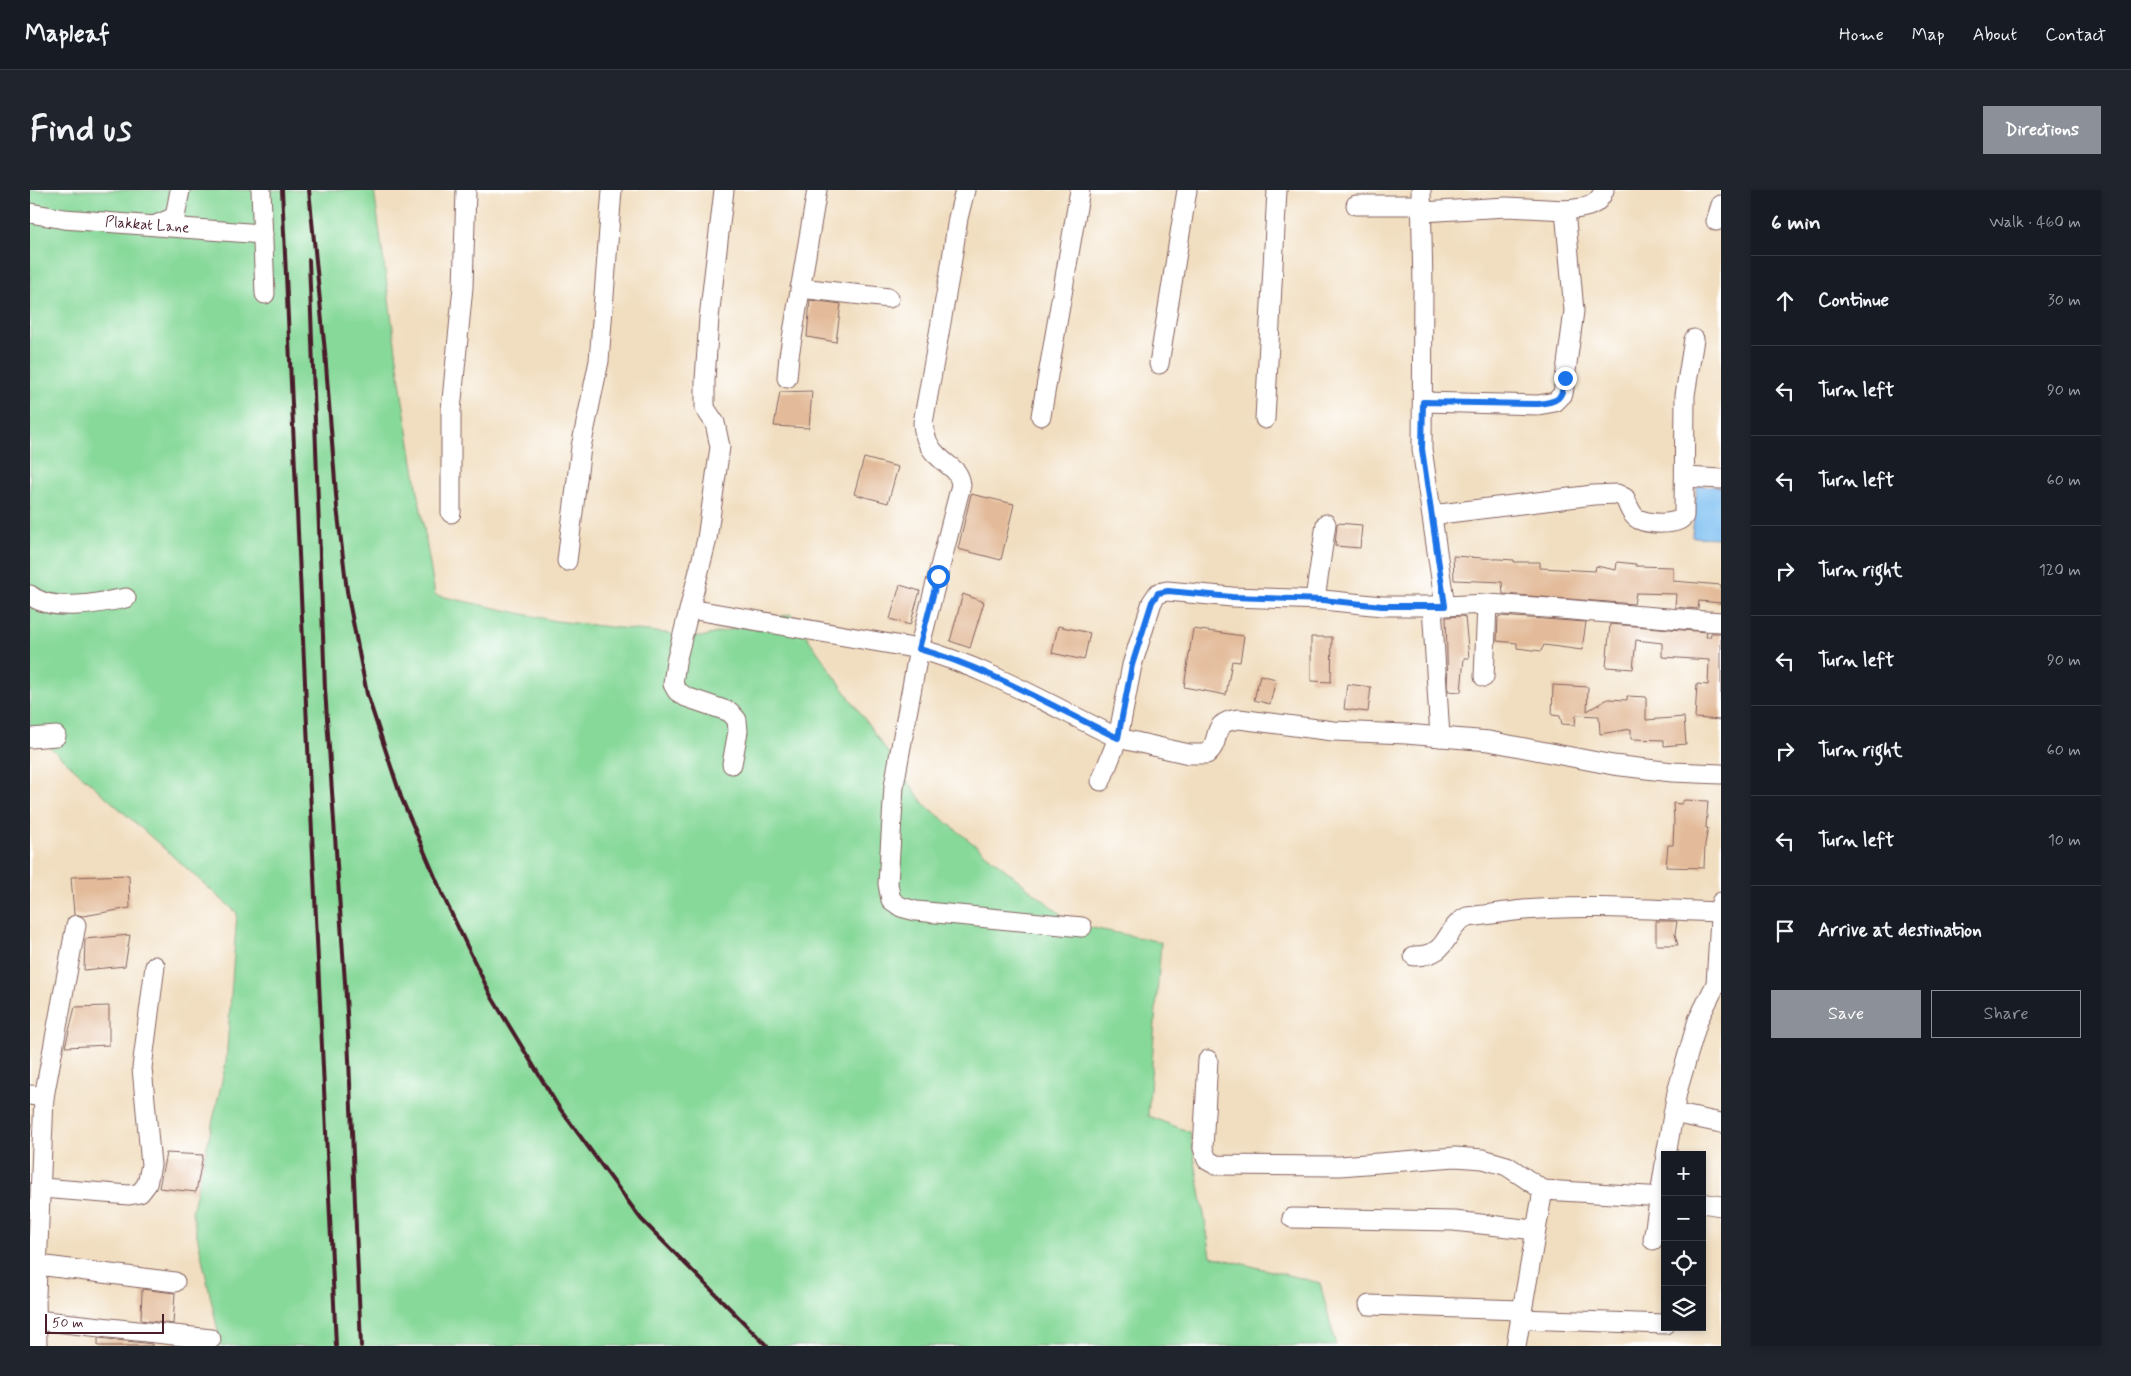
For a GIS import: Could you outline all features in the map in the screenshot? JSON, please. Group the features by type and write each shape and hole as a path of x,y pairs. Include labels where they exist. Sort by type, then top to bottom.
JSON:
{"street":[{"path":"154,226 174,217 180,190"},
{"path":"261,190 265,294"},
{"path":"452,513 451,410 463,287 466,190"},
{"path":"567,561 581,447 599,361 612,190"},
{"path":"724,190 709,318 705,380 706,408 715,423 720,447 707,539 676,662 673,684 677,691 686,697 730,712 737,720 738,731 732,764"},
{"path":"787,378 788,356 817,190"},
{"path":"965,190 958,218 923,423 924,436 940,458 953,467 960,475 961,485 919,649 900,752 894,786 888,884 891,900 901,907 916,911 1082,927"},
{"path":"1041,416 1080,190"},
{"path":"1159,364 1187,190"},
{"path":"1266,419 1277,190"},
{"path":"1356,205 1422,202 1565,210 1588,208 1597,202 1604,190"},
{"path":"1422,202 1422,449 1432,515 1438,606 1440,737"},
{"path":"1423,402 1538,404 1555,402 1563,394 1574,311 1565,210"},
{"name":"Plakkat Lane","path":"30,213 64,219 263,234"},
{"path":"800,288 889,298"},
{"path":"1432,515 1594,495 1617,494 1625,498 1633,515 1639,520 1673,524 1680,521 1684,516 1685,395 1694,339"},
{"path":"1685,477 1721,479"},
{"path":"1315,599 1326,524"},
{"path":"1101,781 1118,738 1132,665 1152,602 1158,593 1168,591 1232,597 1315,599 1382,606 1487,604 1721,622"},
{"path":"30,595 37,601 64,605 97,604 126,598"},
{"path":"1484,677 1487,604"},
{"path":"690,609 919,649 948,657 1118,738 1189,754 1206,754 1213,748 1219,727 1226,721 1239,719 1334,731 1488,741 1613,765 1672,772 1721,774"},
{"path":"30,738 56,736"},
{"path":"1414,956 1427,956 1435,952 1461,920 1467,917 1561,908 1721,909 1715,990 1698,1020 1677,1092 1667,1151"},
{"path":"37,1346 36,1320 42,1188 37,1096 76,925"},
{"path":"42,1188 129,1195 140,1193 146,1184 151,1165 142,1068 156,966"},
{"path":"1208,1060 1203,1148 1207,1160 1216,1165 1340,1166 1456,1157 1483,1159 1507,1166 1542,1190 1661,1197"},
{"path":"1674,1113 1721,1123"},
{"path":"1516,1346 1542,1190"},
{"path":"1653,1240 1661,1202"},
{"path":"1706,1204 1721,1206"},
{"path":"1292,1218 1454,1221 1534,1230"},
{"path":"38,1265 175,1282"},
{"path":"1369,1305 1661,1324"},
{"path":"36,1320 212,1339"}],"green space":[{"path":"30,190 374,190 402,395 435,595 556,621 701,637 791,614 924,804 1073,924 1161,942 1148,1116 1190,1132 1211,1256 1320,1283 1336,1346 215,1346 219,1336 192,1212 226,1063 237,913 44,742 30,745"}],"water":[{"path":"1697,485 1721,487 1721,538 1692,537"}],"building":[{"path":"810,300 841,304 836,342 807,337"},
{"path":"812,391 809,428 774,426 780,392"},
{"path":"864,458 898,467 888,503 854,494"},
{"path":"971,494 1014,504 1001,560 958,549"},
{"path":"1337,523 1362,525 1360,548 1335,546"},
{"path":"1453,556 1514,560 1514,562 1540,562 1540,568 1595,571 1596,566 1616,570 1617,562 1636,564 1636,566 1673,567 1673,581 1721,585 1721,603 1699,601 1698,609 1675,607 1676,594 1636,593 1634,604 1503,594 1502,582 1454,580"},
{"path":"900,585 920,591 910,625 890,619"},
{"path":"963,594 984,602 970,648 950,641"},
{"path":"1446,617 1465,617 1469,658 1464,658 1461,692 1448,691"},
{"path":"1498,617 1586,622 1582,650 1544,645 1541,651 1517,648 1517,643 1497,641"},
{"path":"1610,624 1707,632 1706,637 1710,637 1711,633 1721,633 1721,720 1695,718 1697,684 1708,685 1709,660 1662,657 1662,643 1636,640 1633,669 1606,667"},
{"path":"1058,626 1090,633 1084,660 1052,653"},
{"path":"1193,629 1244,636 1240,662 1232,661 1226,695 1184,687"},
{"path":"1311,637 1332,637 1331,682 1311,681"},
{"path":"1260,675 1276,679 1270,704 1254,700"},
{"path":"1347,684 1371,687 1368,712 1344,709"},
{"path":"1553,685 1588,687 1587,711 1608,699 1627,700 1627,696 1646,697 1646,720 1684,717 1686,744 1664,746 1664,740 1631,739 1631,729 1600,734 1599,716 1576,715 1575,725 1562,724 1560,716 1552,715"},
{"path":"1684,800 1708,801 1706,828 1708,828 1704,868 1666,867 1668,845 1673,845 1673,803 1681,804"},
{"path":"129,875 130,908 83,916 74,914 71,877"},
{"path":"1656,921 1677,921 1675,934 1678,945 1656,945"},
{"path":"130,935 125,966 84,970 85,939"},
{"path":"109,1006 109,1045 65,1047 75,1007"},
{"path":"166,1153 203,1155 196,1192 159,1188"},
{"path":"142,1289 175,1293 173,1324 141,1320"},
{"path":"98,1338 152,1344 152,1346 98,1346"}],"railway":[{"path":"282,190 336,1346"},
{"path":"309,190 325,352 337,507 347,591 367,694 401,797 444,898 491,996 558,1106 641,1219 767,1346"},
{"path":"309,260 325,689 347,1012 361,1346"}],"route":[{"path":"938,576 919,649 948,657 1118,738 1132,665 1152,602 1158,593 1168,591 1232,597 1323,600 1382,606 1445,606 1422,449 1423,402 1538,404 1555,402 1563,394 1565,378"}]}
